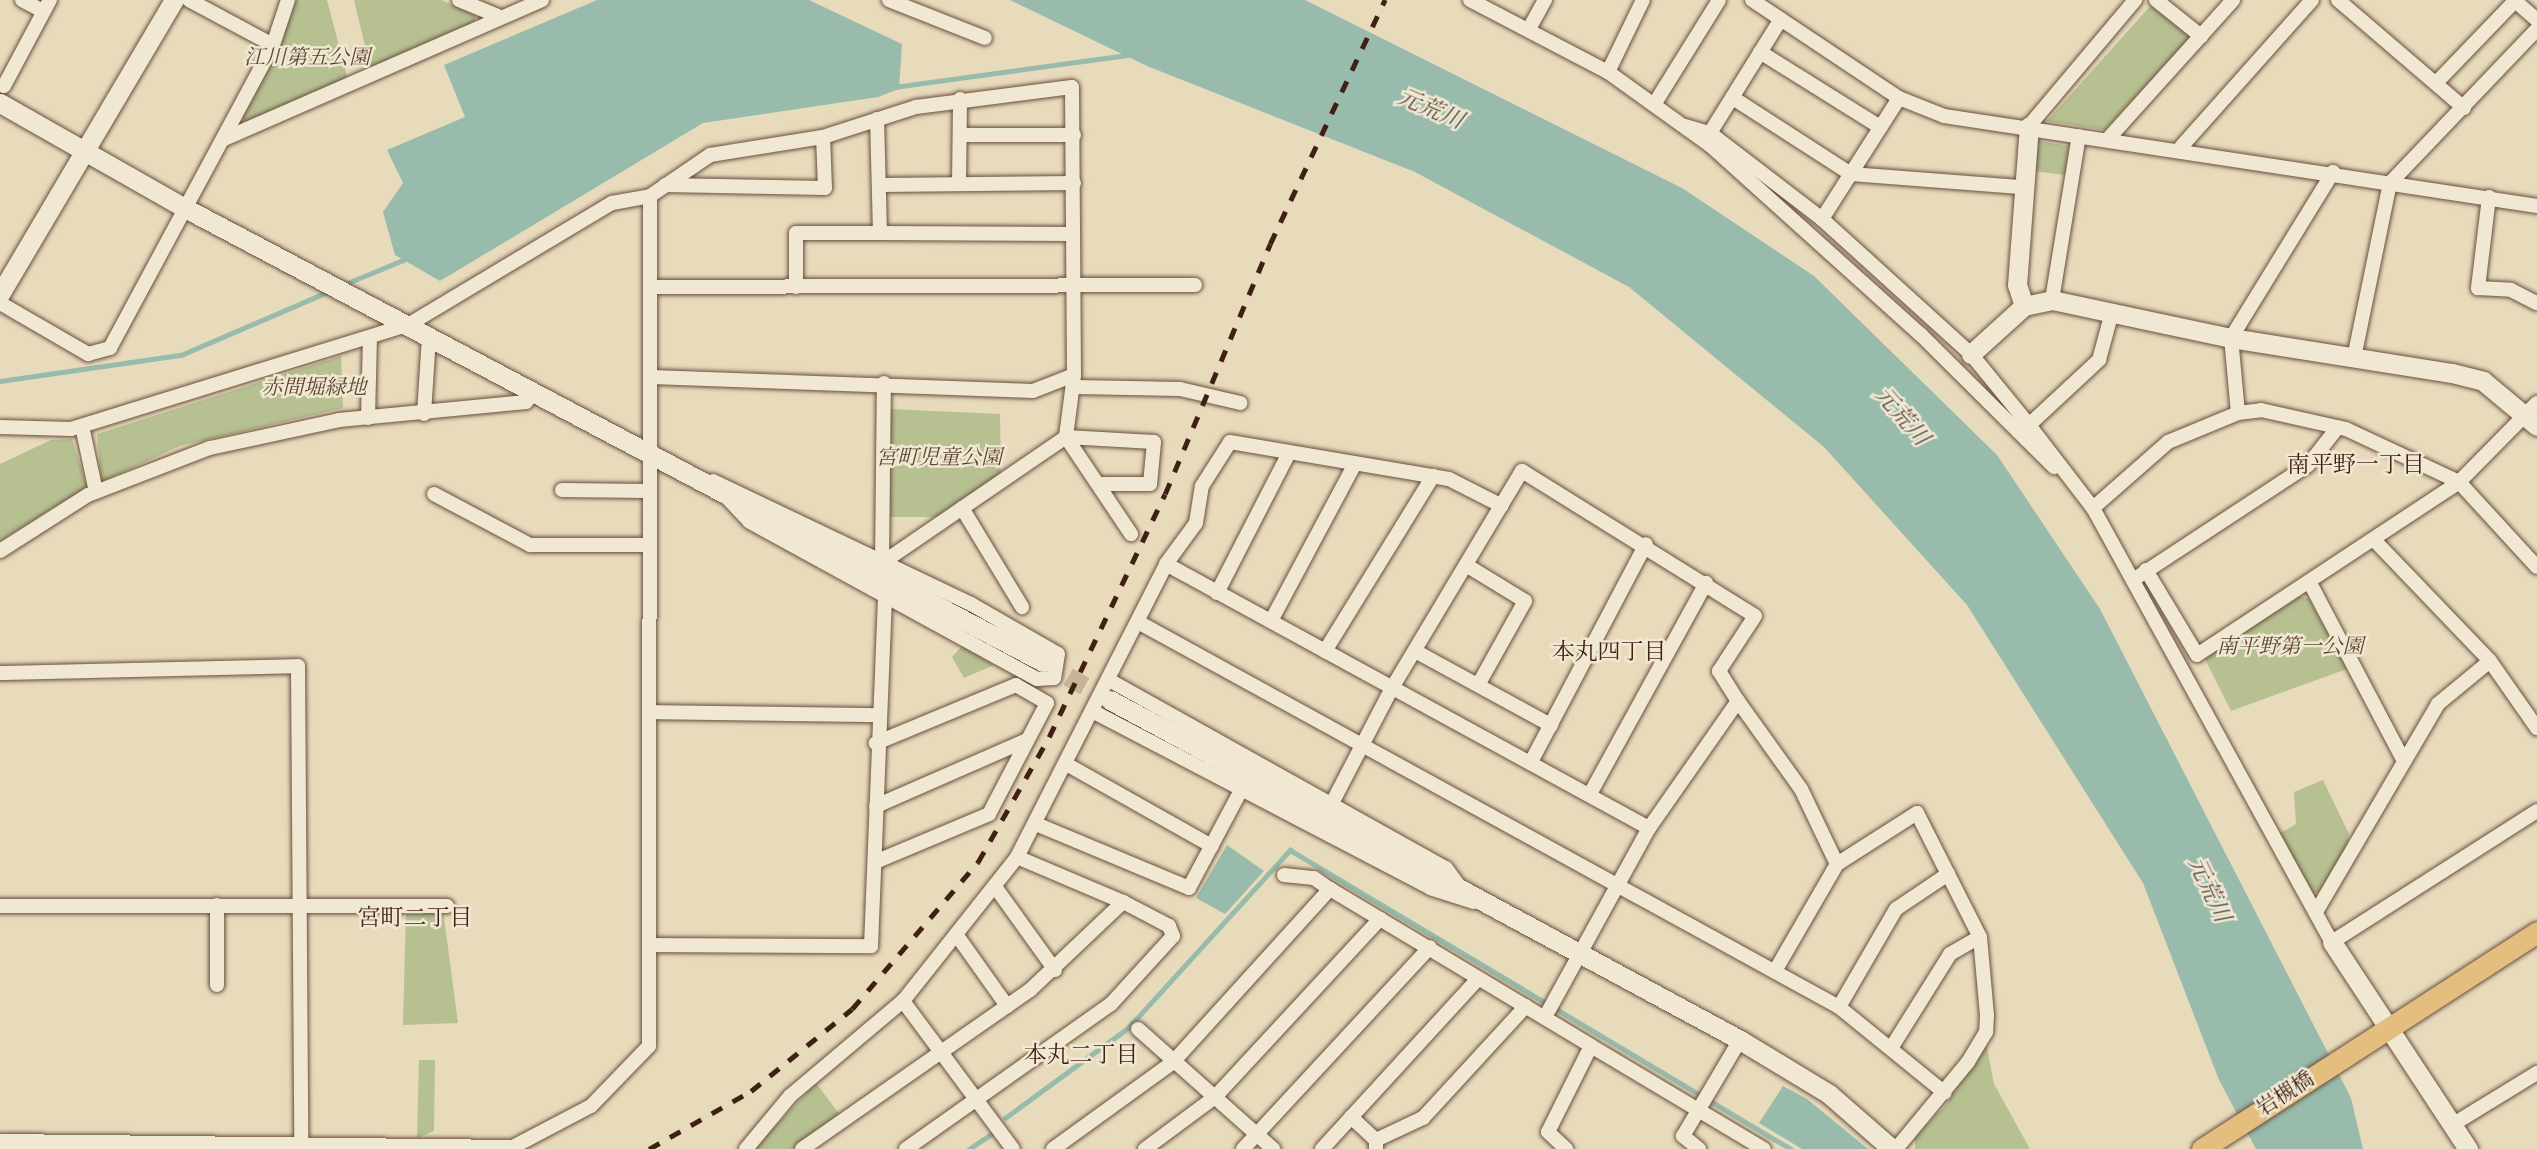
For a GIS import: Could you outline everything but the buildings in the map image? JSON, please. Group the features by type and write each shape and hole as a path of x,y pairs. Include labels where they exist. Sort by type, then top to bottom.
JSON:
{"main road":[{"name":"岩槻橋","path":"2202,1149 2537,932"}],"street":[{"path":"22,0 46,6 2,95 86,151 185,208 533,393 649,449 727,497 1043,662"},
{"path":"0,293 174,0"},
{"path":"189,0 273,45"},
{"path":"0,303 88,354 110,348 273,45 288,0"},
{"path":"459,0 500,17"},
{"path":"224,139 542,0"},
{"path":"889,0 985,37"},
{"path":"1470,0 1530,27 1608,72 1685,125 1911,326 2025,443 2077,486"},
{"path":"1530,27 1545,0"},
{"path":"1608,72 1643,0"},
{"path":"1654,103 1719,0"},
{"path":"1752,0 1899,98 1944,116 2181,148 2537,206"},
{"path":"2024,306 2017,285 2019,187 2029,126 2135,0"},
{"path":"2156,0 2201,36"},
{"path":"2108,139 2233,0"},
{"path":"2181,148 2312,0"},
{"path":"2338,0 2464,108"},
{"path":"2436,83 2514,0 2537,20"},
{"path":"1710,133 1781,19"},
{"path":"2354,358 2390,183 2537,29"},
{"path":"1760,52 1880,127"},
{"path":"0,426 82,426 408,325 612,203 650,196 710,155 824,137 877,118 960,99 1072,87 1074,381 1066,437 1131,534"},
{"path":"1733,98 1851,174 2019,187"},
{"path":"1822,219 1899,98"},
{"path":"959,184 960,99"},
{"path":"877,118 880,233"},
{"path":"1685,125 1710,133 1822,219 1971,354 2077,486 2093,508 2316,912 2378,1035 2452,1125 2468,1149"},
{"path":"960,135 1074,135"},
{"path":"2052,300 2079,136"},
{"path":"666,185 825,188 824,137"},
{"path":"2238,413 2231,338 2333,172"},
{"path":"880,185 1074,183"},
{"path":"0,1143 511,1148 591,1105 649,1046 648,491 652,377 650,196"},
{"path":"2489,197 2478,288 2511,290 2537,303"},
{"path":"796,287 796,233 1072,234"},
{"path":"652,287 1073,289 1195,285"},
{"path":"1971,354 2024,306 2052,300 2231,338 2483,381 2533,415 2459,482 2376,541 2197,655 2146,570"},
{"path":"2029,425 2099,360 2112,312"},
{"path":"368,418 370,337"},
{"path":"424,414 429,337"},
{"path":"652,377 884,383 1033,391 1074,381 1180,389 1240,404"},
{"path":"882,563 884,383"},
{"path":"0,551 96,492 257,435 368,418 526,402 533,393"},
{"path":"2093,508 2168,442 2238,413 2261,410 2339,427 2459,482 2537,567"},
{"path":"82,426 96,492"},
{"path":"2132,581 2308,465 2339,427"},
{"path":"882,563 1066,437 1154,442 1150,484 1098,484"},
{"path":"746,1149 790,1096 903,1001 996,888 1017,857 1068,765 1166,565 1196,523 1202,486 1230,442 1288,455 1433,476 1502,506"},
{"path":"1217,593 1288,455"},
{"path":"1271,621 1355,464"},
{"path":"1330,807 1392,688 1522,471 1530,472 1646,544 1755,616 1719,671 1801,789 1837,864"},
{"path":"1325,652 1433,476"},
{"path":"694,477 750,494 882,563 971,604 1058,654 1060,665 1054,678 1037,679 749,521 727,497"},
{"path":"562,490 648,491"},
{"path":"434,494 530,545 648,545"},
{"path":"962,508 1022,607"},
{"path":"2376,541 2490,661 2537,728"},
{"path":"1532,761 1646,544"},
{"path":"1166,565 1532,761 1649,828"},
{"path":"1466,565 1525,601 1478,685"},
{"path":"1590,794 1706,583"},
{"path":"2310,583 2404,761"},
{"path":"649,946 871,946 875,862 876,715 885,594"},
{"path":"1138,622 1363,743 1618,887 1839,1007 1893,1045 1944,1093"},
{"path":"1415,651 1551,725"},
{"path":"2316,912 2438,704 2490,661"},
{"path":"0,673 298,666 301,1146"},
{"path":"1109,680 1330,807 1446,868 1474,900"},
{"path":"875,862 989,814 1046,702 1016,685 877,743"},
{"path":"1110,700 1474,900 1740,1040 1829,1094 1894,1149 1944,1093 1986,1032 1987,969 1980,937 1917,813 1837,864 1775,971"},
{"path":"1549,1010 1649,828 1738,701"},
{"path":"649,712 876,715"},
{"path":"1094,712 1430,888 1474,900"},
{"path":"876,806 1027,740"},
{"path":"1068,765 1212,846"},
{"path":"1036,824 1189,888 1241,790"},
{"path":"2332,943 2537,811"},
{"path":"906,1149 1111,1004 1158,956 1172,936 1169,926 1123,902 1017,857"},
{"path":"1839,1007 1896,909 1948,874"},
{"path":"1284,875 1314,878 1591,1046 1703,1102 1764,1149"},
{"path":"996,888 1055,970"},
{"path":"1053,1149 1173,1062 1330,889"},
{"path":"802,1149 1055,970 1123,902"},
{"path":"217,905 217,985"},
{"path":"0,906 447,906"},
{"path":"1144,1149 1214,1097 1380,919"},
{"path":"958,937 1007,1006"},
{"path":"1893,1045 1950,954 1980,937"},
{"path":"1243,1149 1260,1136 1430,947"},
{"path":"1322,1149 1478,979"},
{"path":"903,1001 1013,1149"},
{"path":"1352,1117 1376,1144 1423,1118 1526,1006"},
{"path":"1138,1029 1273,1149"},
{"path":"1699,1149 1684,1136 1740,1040"},
{"path":"1566,1149 1548,1132 1591,1046"},
{"path":"2452,1125 2537,1073"}],"green space":[{"name":"江川第五公園","path":"296,0 327,0 348,80 248,123 240,115"},
{"name":"江川第五公園","path":"354,0 441,0 475,14 475,25 371,71"},
{"path":"2153,3 2191,31 2190,38 2105,130 2047,121"},
{"path":"2038,141 2069,146 2065,175 2034,171"},
{"name":"赤間堀緑地","path":"341,356 343,408 180,446 101,482 97,434"},
{"name":"宮町児童公園","path":"890,409 1000,414 1001,477 939,517 890,517"},
{"path":"72,439 87,487 0,541 0,464 51,440"},
{"name":"南平野第一公園","path":"2300,596 2309,599 2347,669 2231,711 2204,657"},
{"path":"962,646 994,665 964,678 952,657"},
{"path":"2323,780 2349,834 2346,853 2321,891 2311,893 2280,833 2296,824 2294,792"},
{"path":"443,910 458,1023 403,1025 406,911"},
{"path":"1986,1042 1994,1084 2030,1149 1915,1149 1915,1137 1946,1105"},
{"path":"419,1060 435,1060 434,1131 417,1138"},
{"path":"816,1083 840,1115 792,1149 754,1149"}],"water":[{"path":"597,0 809,0 902,44 899,89 878,97 703,123 440,281 395,255 383,212 403,183 387,150 465,117 444,65"},
{"name":"元荒川","path":"1010,0 1305,0 1682,188 1814,276 1997,455 2100,609 2351,1098 2363,1149 2256,1149 2219,1080 2143,883 1967,605 1824,447 1629,287 1415,172 1147,66"},
{"path":"1227,845 1264,871 1225,914 1196,898"},
{"path":"1783,1086 1807,1099 1868,1149 1802,1149 1759,1123"}],"waterway":[{"path":"894,87 1127,55"},
{"path":"345,284 408,258"},
{"path":"0,381 181,355 327,292"},
{"path":"1005,1118 1128,1028 1290,850 1791,1149"},
{"path":"969,1149 991,1134"}],"tunnel":[{"path":"1043,662 1110,700"}],"railway":[{"path":"649,1149 751,1091 852,1009 978,862 1049,737 1165,494 1270,244 1385,0"}],"district":[{"name":"南平野一丁目","path":"2356,466"},
{"name":"本丸四丁目","path":"1609,653"},
{"name":"宮町二丁目","path":"415,919"},
{"name":"本丸二丁目","path":"1081,1056"}]}
